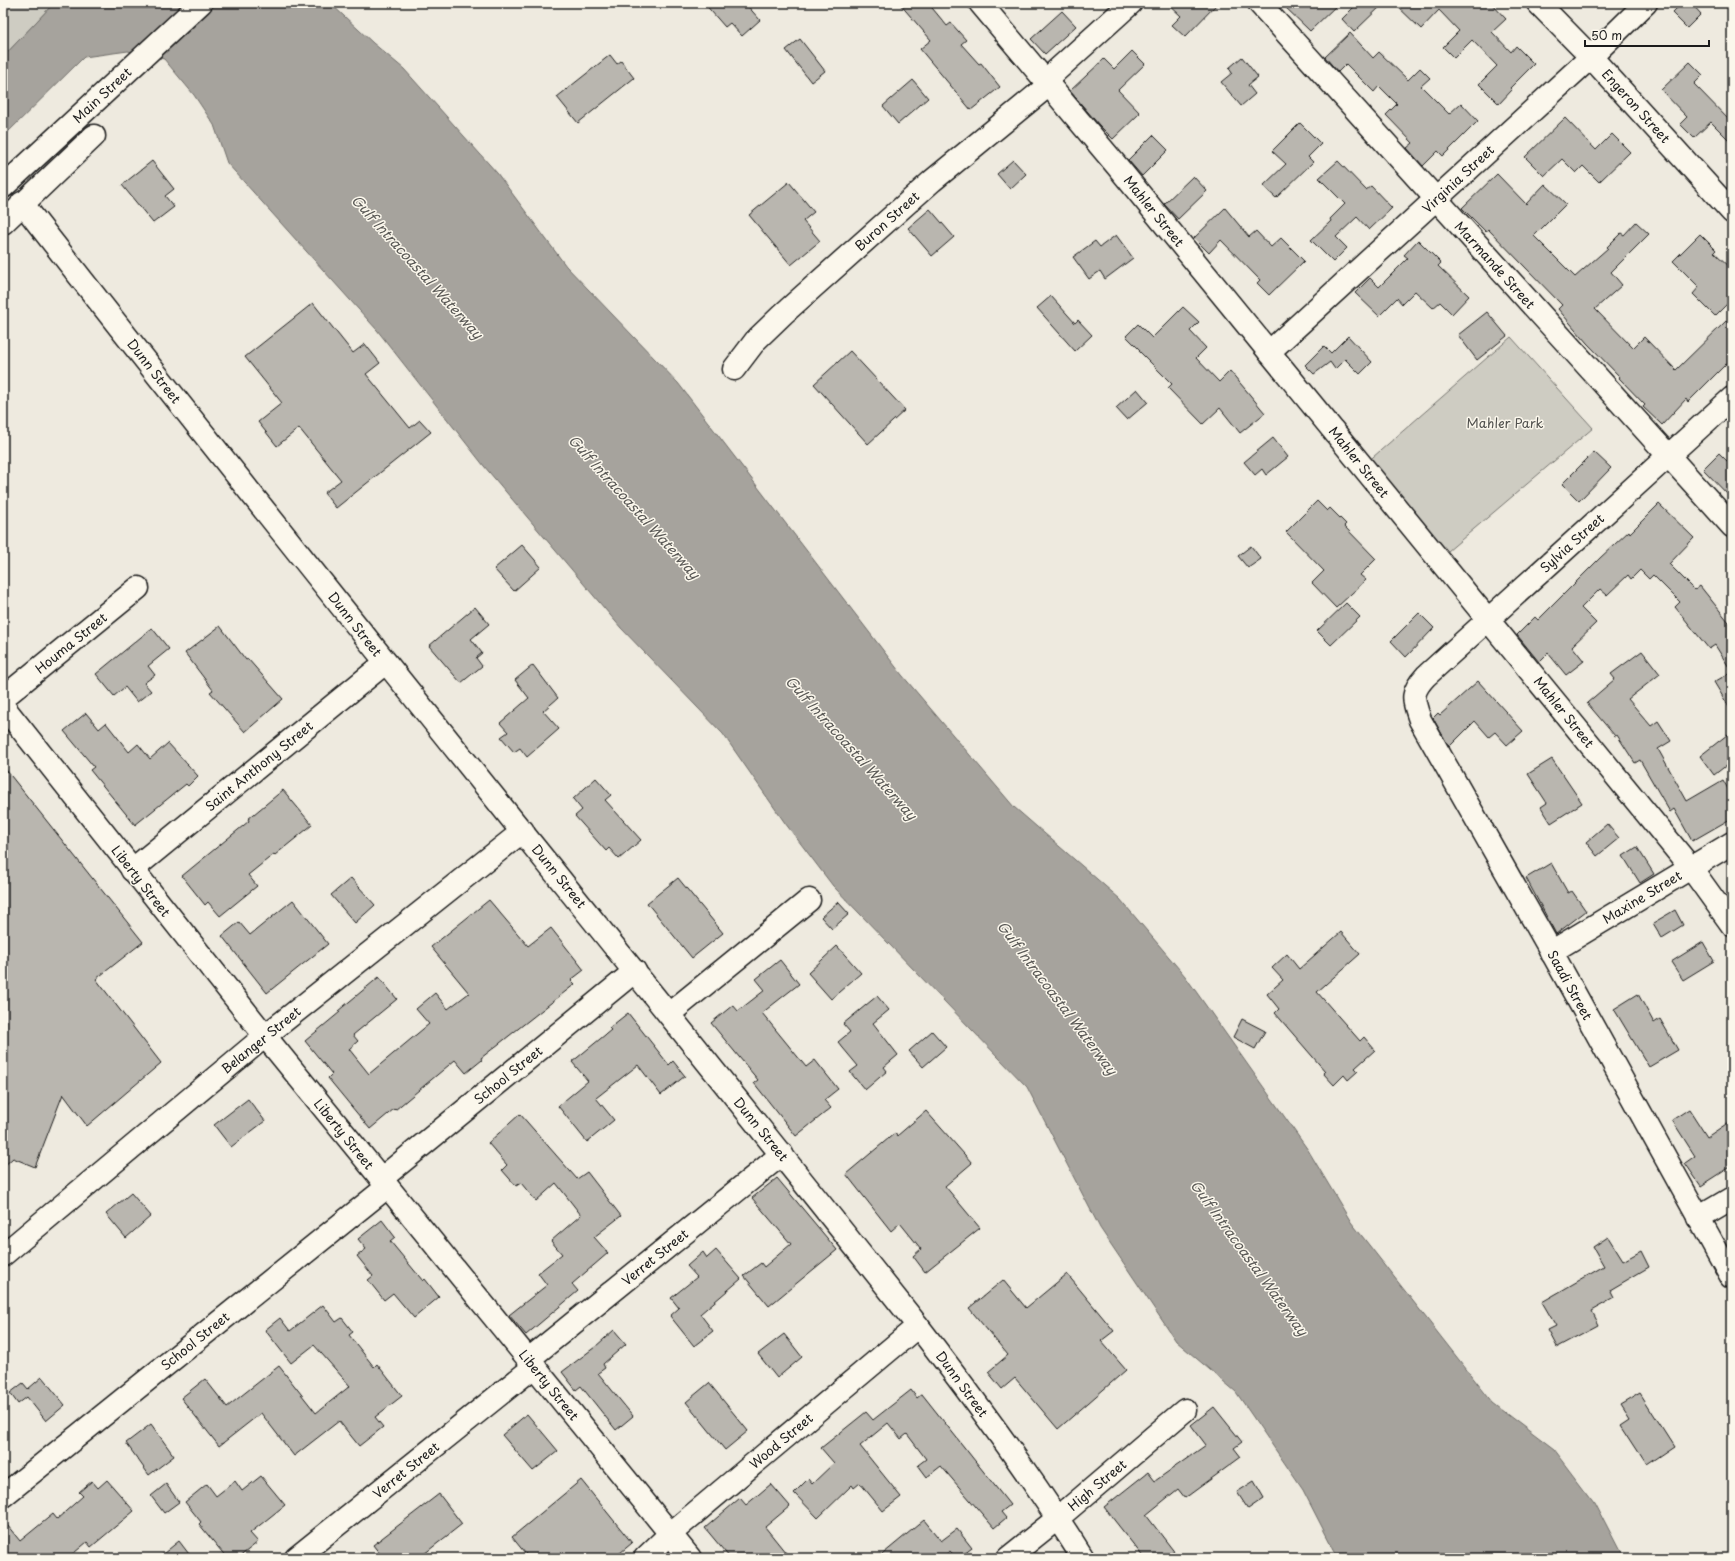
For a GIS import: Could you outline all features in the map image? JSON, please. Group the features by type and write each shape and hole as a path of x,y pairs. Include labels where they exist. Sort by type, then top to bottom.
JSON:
{"street":[{"name":"Main Street","path":"3,187 201,3"},
{"name":"Mahler Street","path":"980,3 1048,82 1691,868 1732,925"},
{"name":"Buron Street","path":"734,369 756,340 782,314 932,181 1048,82 1131,3"},
{"name":"Marmande Street","path":"1259,3 1732,526"},
{"name":"Engeron Street","path":"1538,3 1591,57 1732,212"},
{"name":"Virginia Street","path":"1269,352 1591,57 1646,3"},
{"name":"Main Street","path":"3,223 94,136"},
{"name":"Dunn Street","path":"22,204 386,662 636,971 918,1326 960,1380 1058,1518 1084,1558"},
{"name":"Sylvia Street","path":"1416,691 1417,686 1426,676 1732,398"},
{"name":"Houma Street","path":"3,698 138,588"},
{"name":"Saint Anthony Street","path":"132,870 386,662"},
{"name":"Saadi Street","path":"1416,691 1413,701 1420,720 1732,1278"},
{"name":"Liberty Street","path":"3,706 265,1036 532,1362 690,1558"},
{"name":"Belanger Street","path":"3,1255 265,1036 523,831"},
{"name":"Maxine Street","path":"1551,952 1732,843"},
{"path":"669,1014 809,900"},
{"name":"School Street","path":"3,1496 384,1183 636,971"},
{"name":"Verret Street","path":"296,1558 782,1154"},
{"path":"1698,1218 1732,1198"},
{"name":"Wood Street","path":"645,1558 670,1534 918,1326"},
{"name":"High Street","path":"1008,1558 1058,1518 1185,1410"}],"green space":[{"path":"3,3 54,3 3,57"},
{"name":"Mahler Park","path":"1511,337 1593,428 1441,557 1365,464"}],"water":[{"name":"Gulf Intracoastal Waterway","path":"54,3 330,3 373,43 404,69 497,173 566,266 678,383 902,675 1014,807 1120,899 1185,976 1308,1150 1351,1222 1492,1402 1554,1449 1594,1502 1623,1558 1338,1558 1303,1490 1236,1392 1176,1341 1100,1228 1027,1087 833,886 785,823 723,734 621,628 484,466 377,330 227,163 214,125 194,95 164,59 128,51 84,57 3,137 3,57"}],"building":[{"path":"704,3 745,3 760,20 742,36 730,23 725,27"},
{"path":"899,3 928,3 947,26 951,23 966,40 961,44 979,64 981,63 1000,87 971,110 920,49 931,40"},
{"path":"1167,3 1218,3 1185,37 1172,25 1181,16"},
{"path":"1281,3 1339,3 1310,31"},
{"path":"1358,3 1384,3 1354,32 1342,19"},
{"path":"1394,3 1491,3 1506,19 1492,32 1511,52 1516,46 1534,64 1510,88 1512,90 1499,104 1479,84 1497,66 1472,40 1454,58 1443,47 1459,31 1439,10 1421,29"},
{"path":"1682,3 1691,3 1701,14 1687,28 1672,13"},
{"path":"1062,11 1076,26 1045,54 1031,39"},
{"path":"1350,33 1373,58 1379,52 1408,80 1420,68 1430,78 1421,86 1449,114 1461,103 1478,121 1443,156 1438,151 1423,166 1407,148 1413,143 1386,115 1397,104 1379,86 1374,92 1346,64 1338,72 1325,57"},
{"path":"800,39 825,71 811,82 786,50"},
{"path":"1132,51 1145,64 1118,90 1140,113 1113,139 1070,91 1104,59 1114,69"},
{"path":"610,55 617,64 621,61 634,78 578,123 557,97"},
{"path":"1242,57 1258,77 1248,85 1255,94 1241,106 1221,82 1232,73 1229,68"},
{"path":"1690,62 1703,75 1694,84 1732,123 1732,143 1711,122 1694,138 1680,124 1687,117 1661,90"},
{"path":"913,80 928,98 898,124 883,106"},
{"path":"1565,118 1596,150 1612,134 1630,152 1599,182 1583,166 1576,173 1562,159 1544,176 1525,157"},
{"path":"1300,123 1321,144 1308,157 1313,162 1276,198 1263,186 1286,164 1272,151"},
{"path":"1153,135 1168,150 1142,176 1128,160"},
{"path":"1013,160 1026,174 1010,189 997,174"},
{"path":"152,161 174,189 165,196 174,207 153,223 122,185"},
{"path":"1338,161 1366,190 1371,186 1392,208 1369,230 1357,217 1336,237 1347,248 1333,262 1311,240 1331,221 1330,219 1345,204 1319,178"},
{"path":"1497,174 1526,204 1545,184 1566,204 1534,236 1575,277 1608,248 1607,247 1621,233 1624,235 1636,222 1649,234 1611,272 1622,285 1595,309 1633,348 1644,337 1676,370 1726,321 1732,327 1732,358 1688,402 1686,399 1662,425 1643,407 1645,405 1587,343 1558,309 1562,305 1488,229 1486,232 1462,208"},
{"path":"1193,176 1207,191 1178,219 1164,204"},
{"path":"789,182 814,212 803,221 820,241 791,265 749,215"},
{"path":"1225,208 1249,237 1256,231 1271,247 1281,238 1304,261 1269,295 1257,283 1260,280 1221,240 1209,253 1194,238"},
{"path":"930,209 954,237 932,256 908,228"},
{"path":"1700,234 1716,250 1714,252 1732,269 1732,299 1715,316 1693,294 1699,287 1673,261"},
{"path":"1116,235 1133,258 1105,279 1100,271 1089,279 1073,257 1095,241 1100,247"},
{"path":"1418,240 1441,263 1438,266 1469,296 1452,314 1440,302 1433,308 1415,291 1402,304 1397,298 1379,316 1355,293 1370,278 1379,287 1408,258 1404,255"},
{"path":"1051,296 1075,323 1078,320 1092,335 1075,351 1037,308"},
{"path":"313,303 353,353 365,344 380,363 366,374 410,428 420,420 431,432 336,508 324,493 341,480 299,428 277,446 258,422 282,403 245,357"},
{"path":"1183,307 1199,322 1190,331 1206,348 1196,358 1219,382 1230,371 1265,413 1240,433 1220,408 1203,424 1168,388 1172,384 1126,336 1138,324 1152,338"},
{"path":"1487,312 1507,336 1477,360 1458,335"},
{"path":"1348,336 1372,362 1360,374 1345,359 1335,369 1330,362 1314,374 1305,365 1324,346 1331,353"},
{"path":"850,351 905,410 868,444 814,384"},
{"path":"1137,389 1148,402 1127,420 1116,408"},
{"path":"1273,438 1288,457 1266,475 1262,469 1255,475 1244,462"},
{"path":"1594,452 1611,468 1579,501 1562,484"},
{"path":"1719,453 1732,466 1732,499 1703,469"},
{"path":"1317,501 1327,511 1330,508 1346,524 1344,526 1376,559 1360,575 1366,580 1336,608 1312,583 1324,571 1286,532"},
{"path":"1659,504 1694,538 1669,564 1695,590 1700,586 1732,626 1732,672 1715,645 1709,649 1675,607 1680,602 1653,575 1649,579 1640,570 1631,579 1628,575 1607,595 1600,589 1581,608 1596,623 1572,646 1584,661 1566,675 1548,653 1539,662 1517,635 1535,617 1538,620 1600,558 1629,531 1630,533"},
{"path":"522,545 541,567 514,591 494,569"},
{"path":"1251,546 1261,559 1248,568 1238,556"},
{"path":"1346,603 1360,617 1331,645 1317,631"},
{"path":"475,607 489,624 471,639 482,653 476,658 482,666 461,683 429,646"},
{"path":"1419,613 1434,628 1406,657 1391,641"},
{"path":"220,626 246,660 248,659 283,699 245,732 210,692 213,690 185,653"},
{"path":"152,628 169,649 148,666 155,675 144,683 151,691 137,702 125,687 114,696 96,674"},
{"path":"1642,651 1660,674 1628,699 1651,726 1658,721 1671,741 1658,749 1687,801 1723,780 1732,796 1732,818 1692,841 1674,809 1670,812 1640,760 1635,763 1617,735 1615,736 1587,703 1615,679 1611,674"},
{"path":"533,665 558,698 543,711 559,729 527,757 520,748 514,752 501,737 508,732 500,723 529,698 515,680"},
{"path":"1732,672 1732,712 1714,682"},
{"path":"1478,681 1523,731 1507,745 1495,732 1489,737 1475,721 1449,747 1433,718 1438,713 1440,715"},
{"path":"86,713 99,729 106,723 129,752 138,744 150,759 168,743 198,776 188,786 186,784 135,825 90,770 94,767 64,731"},
{"path":"1732,731 1732,761 1714,775 1700,756"},
{"path":"1552,759 1582,803 1551,823 1541,807 1547,803 1528,774"},
{"path":"3,766 143,942 96,979 161,1063 87,1126 63,1094 35,1167 13,1158 3,1167"},
{"path":"596,778 611,795 605,800 641,840 619,859 609,848 606,851 575,816 582,810 573,799"},
{"path":"283,790 312,825 248,875 257,886 220,916 208,902 205,905 182,876 249,821 248,819"},
{"path":"1607,824 1619,838 1597,856 1586,842"},
{"path":"1637,847 1654,874 1640,883 1623,856"},
{"path":"1551,863 1568,893 1572,891 1586,911 1556,934 1526,878"},
{"path":"351,878 375,905 355,923 331,895"},
{"path":"678,878 723,933 692,958 647,903"},
{"path":"293,900 328,944 267,993 222,936 239,922 250,935"},
{"path":"489,900 528,946 551,928 584,970 571,980 575,984 481,1058 482,1060 466,1073 455,1060 370,1129 328,1078 332,1074 305,1041 379,977 397,999 353,1035 358,1041 349,1049 369,1074 429,1024 416,1009 435,993 448,1009 469,993 431,947"},
{"path":"838,902 849,914 832,929 821,917"},
{"path":"1675,910 1683,925 1662,938 1653,923"},
{"path":"1341,932 1360,954 1317,992 1360,1041 1364,1037 1375,1050 1355,1068 1358,1071 1348,1080 1344,1075 1334,1085 1323,1073 1325,1071 1275,1013 1279,1009 1267,994 1283,980 1272,968 1287,954 1299,969"},
{"path":"1703,942 1714,961 1683,980 1671,962"},
{"path":"837,946 861,973 831,999 808,973"},
{"path":"780,960 799,984 762,1013 806,1067 815,1060 838,1089 824,1100 831,1108 796,1136 754,1083 758,1080 711,1023 733,1005 738,1011 765,990 756,979"},
{"path":"1638,994 1654,1023 1660,1019 1678,1050 1649,1067 1614,1009"},
{"path":"877,996 889,1010 873,1023 898,1055 884,1067 887,1071 865,1090 850,1072 858,1066 838,1042 850,1032 843,1024"},
{"path":"628,1013 669,1065 673,1061 685,1076 661,1095 638,1065 596,1098 614,1120 587,1142 558,1106 588,1081 572,1062 611,1030 609,1028"},
{"path":"1242,1019 1265,1031 1255,1049 1233,1037"},
{"path":"932,1031 946,1047 923,1067 909,1051"},
{"path":"248,1099 265,1121 231,1147 214,1125"},
{"path":"1689,1109 1707,1137 1732,1120 1732,1166 1701,1186 1685,1163 1695,1156 1672,1120"},
{"path":"926,1111 972,1163 945,1186 980,1228 925,1272 913,1256 921,1249 900,1223 891,1231 846,1174 895,1133 897,1136"},
{"path":"520,1114 577,1179 587,1172 621,1216 594,1237 608,1253 572,1284 578,1291 526,1335 509,1315 547,1285 538,1273 562,1254 551,1241 581,1215 556,1183 536,1201 521,1183 516,1186 502,1170 507,1165 488,1143"},
{"path":"777,1178 837,1250 769,1306 744,1276 761,1263 764,1267 791,1244 752,1198"},
{"path":"131,1193 151,1216 126,1238 106,1214"},
{"path":"382,1220 395,1237 390,1241 423,1281 425,1279 439,1297 414,1318 393,1293 384,1300 368,1280 373,1276 357,1256 366,1249 358,1239"},
{"path":"1608,1237 1623,1261 1641,1251 1649,1267 1610,1290 1614,1298 1591,1311 1598,1325 1557,1347 1548,1330 1556,1326 1542,1302 1604,1266 1593,1247"},
{"path":"716,1250 741,1279 700,1314 713,1331 694,1346 670,1316 679,1308 671,1298 697,1277 687,1266 703,1252 707,1258"},
{"path":"1067,1274 1114,1331 1101,1341 1126,1370 1058,1429 1015,1378 1002,1389 988,1372 1008,1355 969,1308 1003,1280 1026,1308"},
{"path":"323,1305 336,1322 342,1318 353,1332 349,1335 374,1367 377,1364 402,1396 375,1417 383,1427 359,1446 339,1421 294,1456 261,1413 219,1446 181,1398 205,1379 227,1407 279,1366 316,1413 350,1386 314,1345 291,1363 265,1330 280,1318 290,1331"},
{"path":"614,1330 626,1344 603,1364 605,1368 598,1373 633,1416 616,1430 581,1386 576,1390 562,1372 595,1347"},
{"path":"784,1334 802,1357 777,1378 758,1354"},
{"path":"42,1377 65,1405 46,1421 27,1397 18,1404 10,1393 23,1383 28,1389"},
{"path":"709,1383 748,1431 725,1450 686,1402"},
{"path":"911,1390 917,1398 922,1394 1010,1505 1001,1512 1006,1518 994,1528 941,1466 927,1477 918,1465 926,1459 907,1434 901,1439 888,1423 860,1446 901,1497 883,1511 860,1483 854,1488 852,1485 818,1518 794,1493 808,1479 812,1484 834,1463 821,1448 866,1412 873,1420"},
{"path":"1640,1393 1674,1446 1646,1465 1620,1425 1629,1419 1620,1405"},
{"path":"1214,1407 1242,1442 1234,1448 1241,1457 1185,1498 1178,1489 1146,1515 1179,1558 1144,1558 1104,1507 1148,1472 1155,1481 1206,1445 1191,1425"},
{"path":"527,1414 558,1451 533,1471 502,1435"},
{"path":"151,1424 174,1456 149,1475 126,1443"},
{"path":"261,1476 285,1505 250,1533 258,1542 238,1558 227,1558 199,1524 201,1522 185,1502 207,1484 216,1496 235,1481 242,1491"},
{"path":"107,1480 134,1511 91,1547 87,1542 68,1558 3,1558 3,1520 20,1541 53,1514 57,1519 83,1496 79,1492 92,1481 98,1488"},
{"path":"581,1480 632,1543 614,1558 529,1558 512,1537"},
{"path":"1254,1481 1264,1498 1248,1509 1237,1492"},
{"path":"166,1484 179,1502 164,1513 151,1496"},
{"path":"771,1484 790,1506 765,1527 790,1558 730,1558 705,1528 740,1498 746,1505"},
{"path":"439,1494 462,1524 419,1558 383,1558 373,1545"},
{"path":"924,1520 941,1541 957,1529 972,1548 959,1558 956,1558 950,1551 942,1558 878,1558"},
{"path":"179,1541 192,1558 158,1558"}]}
